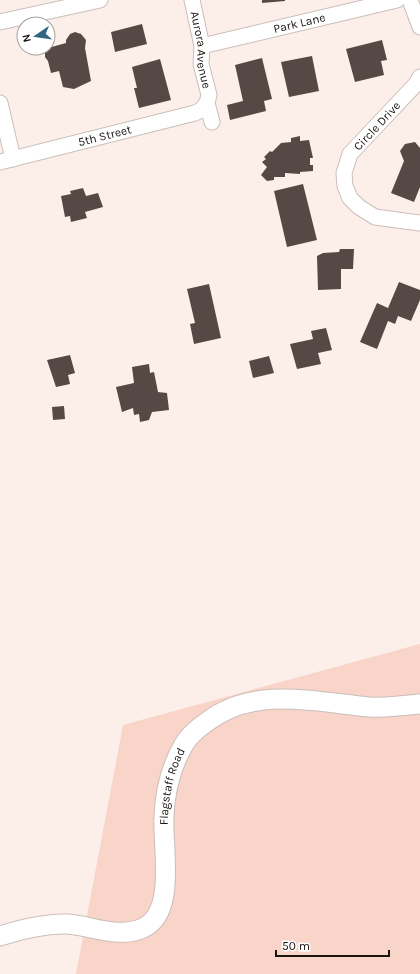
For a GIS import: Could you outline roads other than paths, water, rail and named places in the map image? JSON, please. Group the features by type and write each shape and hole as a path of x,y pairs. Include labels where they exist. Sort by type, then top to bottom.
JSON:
{"street":[{"path":"0,22 100,0"},
{"name":"Aurora Avenue","path":"192,0 202,46 201,64 209,94 207,103 212,122"},
{"name":"Park Lane","path":"202,46 397,0"},
{"path":"410,0 420,27"},
{"name":"Circle Drive","path":"420,77 416,84 350,154 344,172 345,186 350,198 359,207 375,217 420,223"},
{"path":"0,103 6,160"},
{"name":"5th Street","path":"6,160 195,113 201,110 207,103"},
{"name":"Flagstaff Road","path":"0,936 27,929 68,924 102,931 131,931 143,928 152,922 159,913 164,895 164,815 173,770 187,739 217,714 255,701 277,698 322,701 370,707 396,707 420,704"}]}
